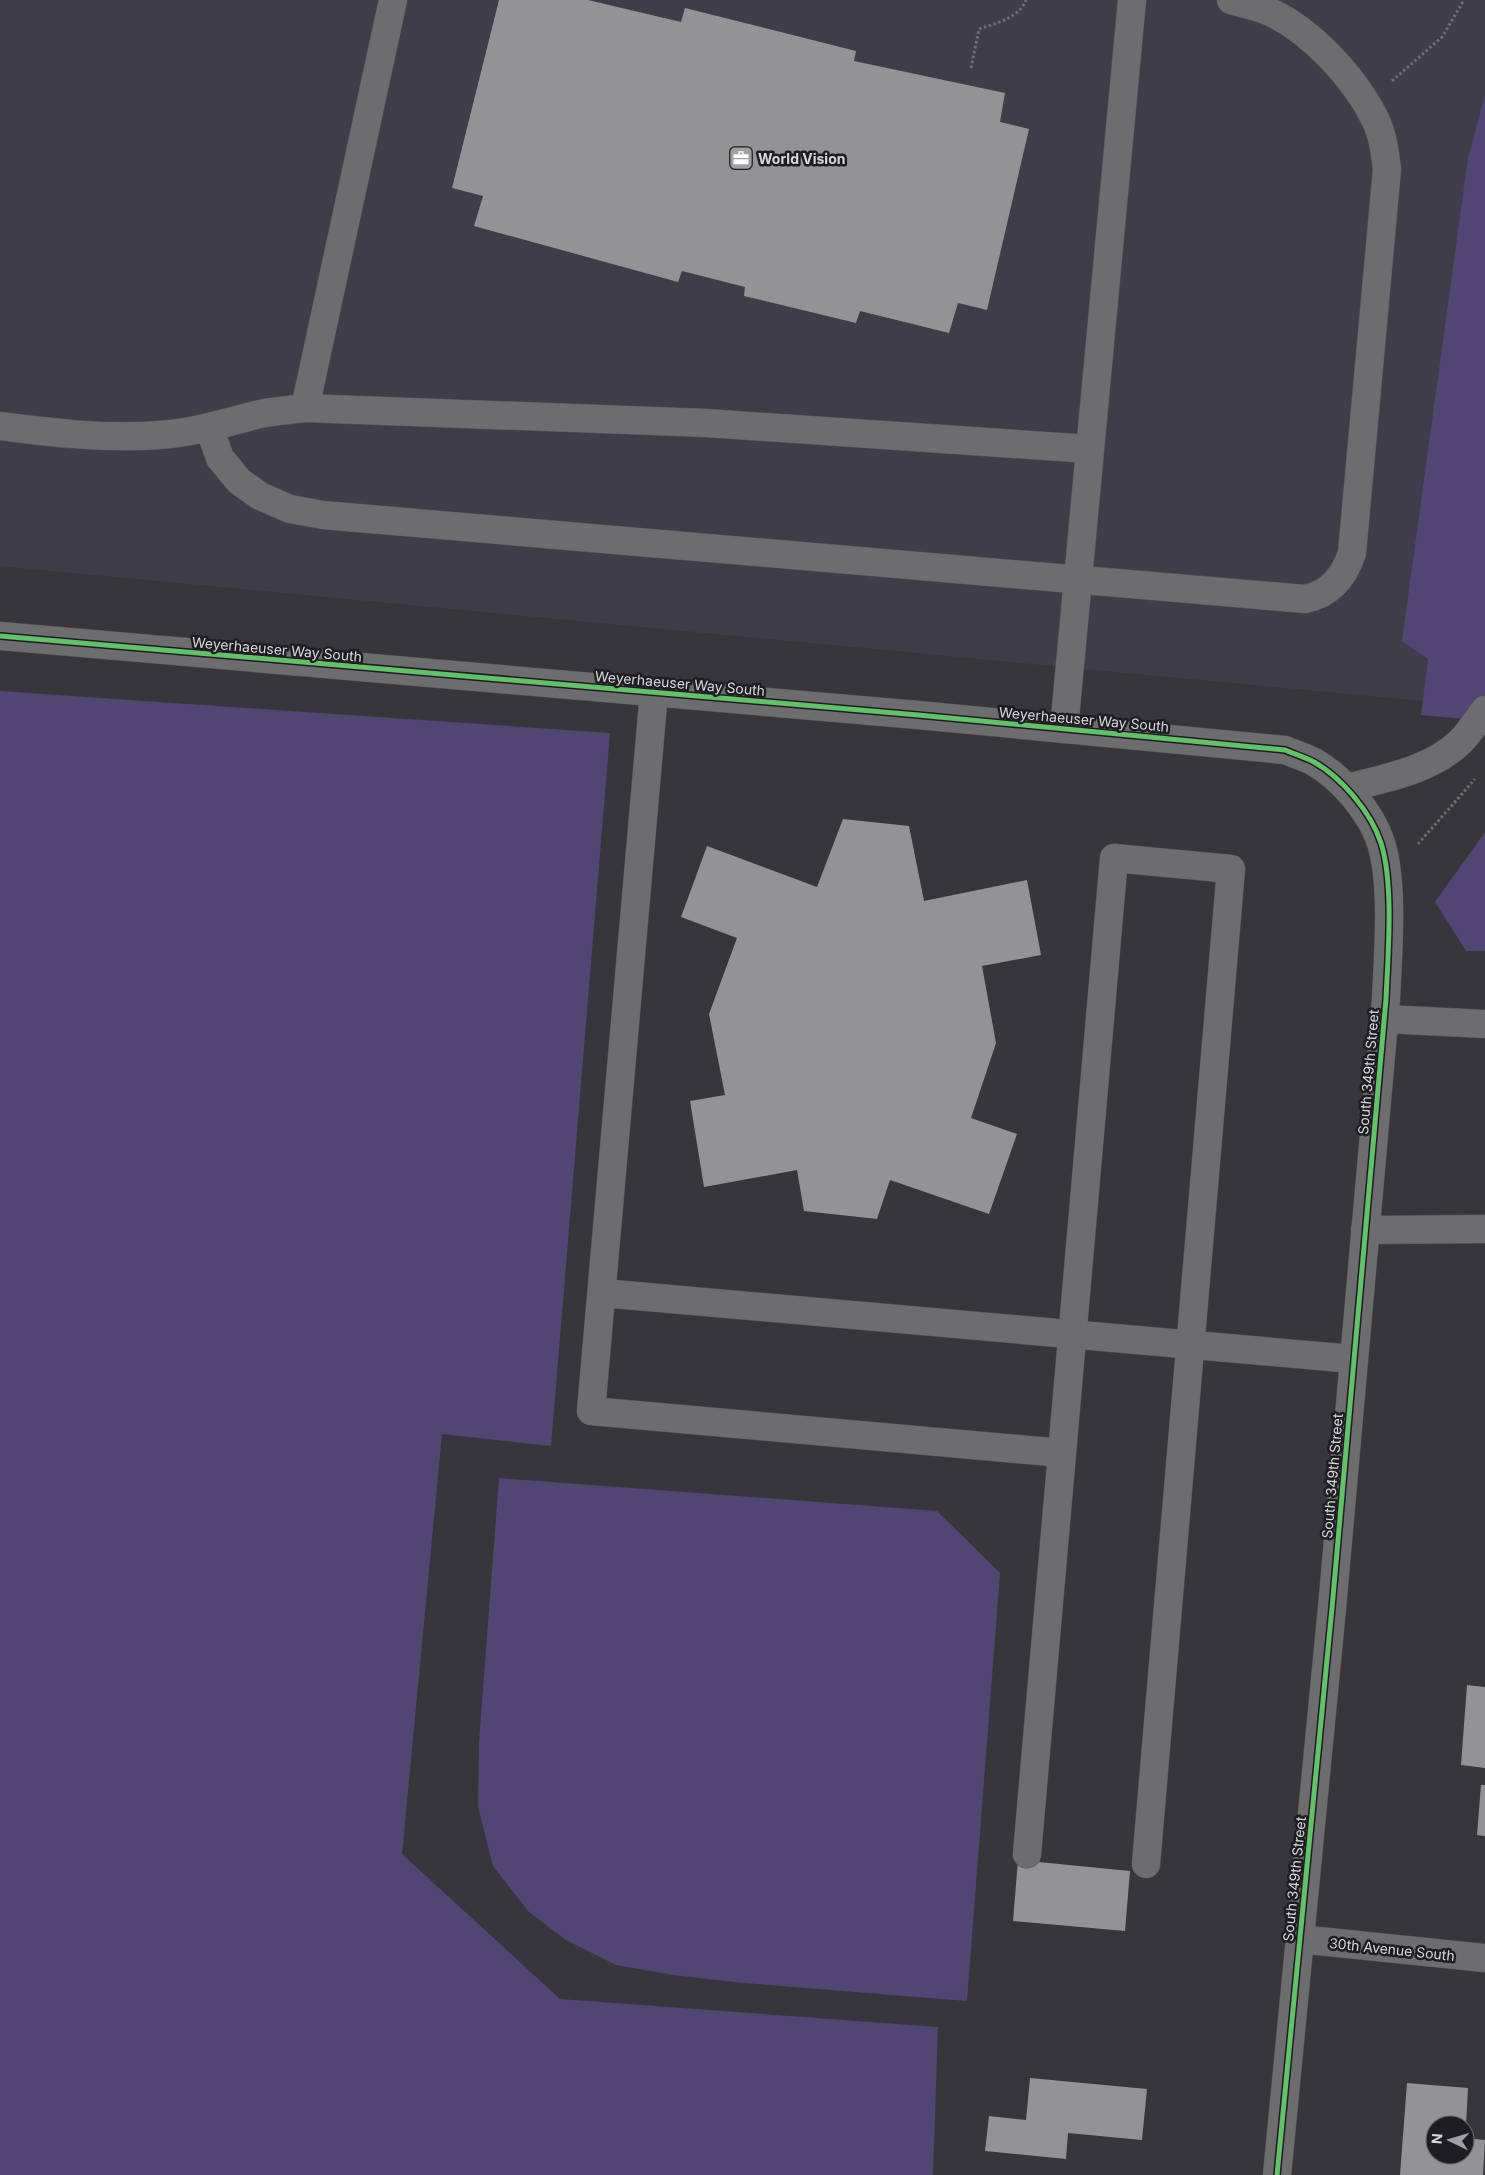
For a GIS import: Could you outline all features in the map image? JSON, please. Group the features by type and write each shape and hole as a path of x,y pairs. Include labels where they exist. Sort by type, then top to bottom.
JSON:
{"street":[{"path":"305,408 394,0"},
{"path":"1064,729 1132,0"},
{"path":"209,427 220,458 239,481 260,496 290,509 323,514 1078,580 1305,599 1320,596 1336,584 1348,565 1354,534 1387,169 1384,146 1377,122 1366,103 1341,70 1297,28 1269,12 1231,0"},
{"path":"0,426 57,434 109,437 160,435 209,427 262,414 305,408 706,423 1090,449"},
{"name":"Weyerhaeuser Way South","path":"0,636 654,692 1285,750 1314,762 1347,788"},
{"path":"654,692 592,1412 1062,1453"},
{"path":"1347,788 1405,773 1437,758 1461,741 1485,710"},
{"name":"South 349th Street","path":"1277,2175 1385,1019 1389,940 1387,881 1381,843 1367,815 1347,788"},
{"path":"1027,1854 1114,858 1231,869 1146,1864"},
{"path":"1385,1019 1485,1024"},
{"path":"1365,1230 1485,1228"},
{"path":"602,1293 1353,1359"},
{"name":"30th Avenue South","path":"1299,1940 1485,1958"}],"path":[{"path":"971,68 979,29 1007,19 1022,9 1026,0"},
{"path":"1366,103 1442,37 1464,0"},
{"path":"1387,881 1479,774"}],"shaded area":[{"path":"0,0 1485,0 1485,161 1423,701 0,566"},
{"path":"1485,95 1485,721 1421,715 1428,659 1402,641 1468,158"},
{"path":"0,691 610,733 551,1446 442,1434 402,1854 560,1999 938,2027 933,2175 0,2175"},
{"path":"1485,832 1485,951 1466,951 1435,902"},
{"path":"499,1478 937,1511 1000,1573 967,2001 744,1983 673,1975 616,1965 566,1940 529,1912 493,1866 478,1806 479,1742"}],"building":[{"name":"World Vision","path":"499,0 588,0 681,22 685,8 856,51 854,61 1005,93 1000,122 1029,129 987,310 958,303 949,333 860,311 856,323 744,296 745,287 682,271 678,282 474,226 483,196 452,188"},
{"path":"843,819 909,826 924,901 1027,880 1041,955 982,966 996,1043 971,1118 1017,1134 989,1214 890,1180 877,1219 804,1211 797,1170 704,1187 690,1101 725,1095 709,1014 737,938 681,917 707,846 817,887"},
{"path":"1467,1685 1485,1687 1485,1768 1461,1765"},
{"path":"1481,1785 1485,1785 1485,1836 1477,1835"},
{"path":"1018,1860 1130,1871 1125,1931 1013,1921"},
{"path":"1030,2078 1147,2089 1142,2140 1068,2133 1066,2159 985,2151 989,2116 1026,2120"},
{"path":"1407,2083 1468,2088 1467,2115 1425,2115 1425,2165 1475,2165 1475,2139 1485,2140 1483,2175 1400,2175"}],"cycle path":[{"path":"0,636 918,715 1285,750 1311,760 1334,777 1354,796 1370,819 1381,843 1388,878 1389,941 1386,999 1332,1608 1277,2175"}],"place":[{"name":"World Vision","path":"741,158"}]}
